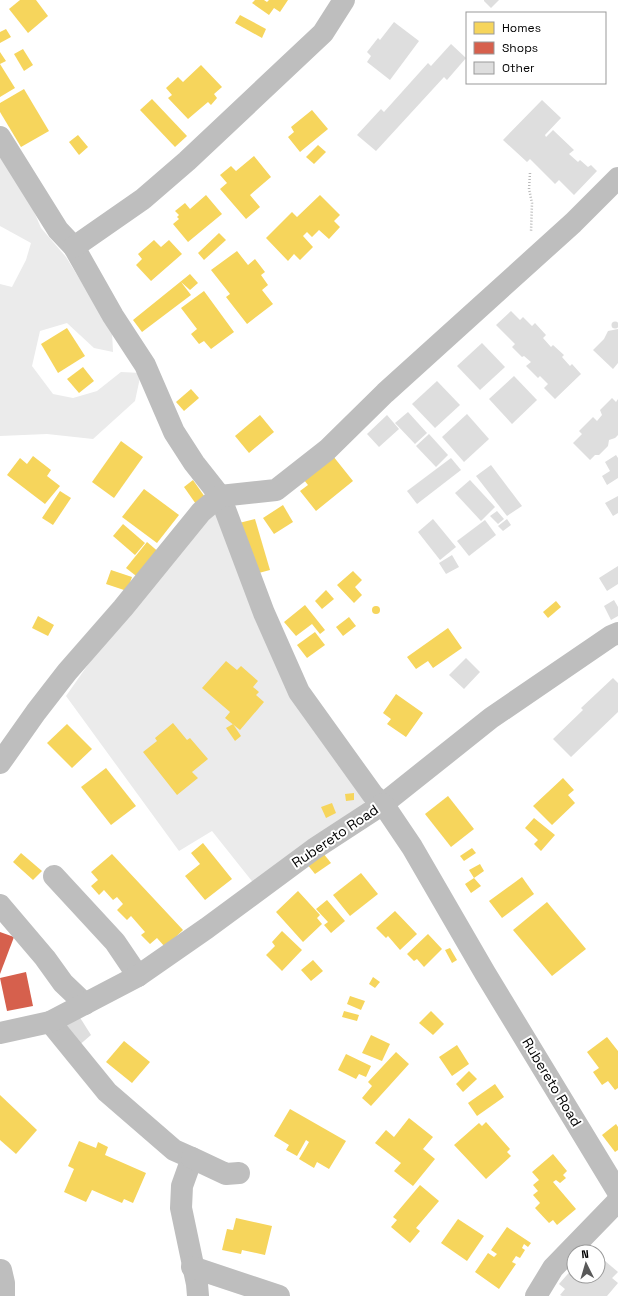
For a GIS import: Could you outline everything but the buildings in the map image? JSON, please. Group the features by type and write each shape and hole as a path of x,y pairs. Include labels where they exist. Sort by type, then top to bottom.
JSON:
{"street":[{"path":"74,247 143,199 193,156 323,33 344,0"},
{"path":"0,137 58,230 74,247 113,316 145,365 174,432 194,463 220,496 264,613 299,692 373,795 383,804 491,718 611,636 618,633"},
{"path":"0,763 36,712 67,672 123,608 201,512 220,496 276,490 327,450 385,393 573,223 618,178"},
{"name":"Rubereto Road","path":"0,1033 50,1022 138,976 208,928 314,849 383,804 412,847 485,973 618,1192"},
{"path":"54,876 115,942 138,976"},
{"path":"0,905 45,958 63,983 86,1004"},
{"path":"50,1022 107,1092 174,1150 226,1174 239,1173"},
{"path":"192,1158 182,1186 180,1208 197,1284 198,1296"},
{"path":"536,1296 553,1268 618,1201"},
{"path":"192,1267 279,1296"},
{"path":"1,1270 4,1283 4,1296"}],"path":[{"path":"530,173 529,189 532,203 530,245 532,260"}],"shaded area":[{"path":"0,157 21,181 41,228 66,257 112,332 113,352 94,348 67,323 40,331 32,366 53,394 73,398 97,391 121,372 141,373 135,401 93,439 47,434 0,436 0,284 12,287 26,260 31,243 0,226"},
{"path":"213,504 297,695 365,793 364,807 255,885 212,831 179,851 66,696 99,649"}]}
